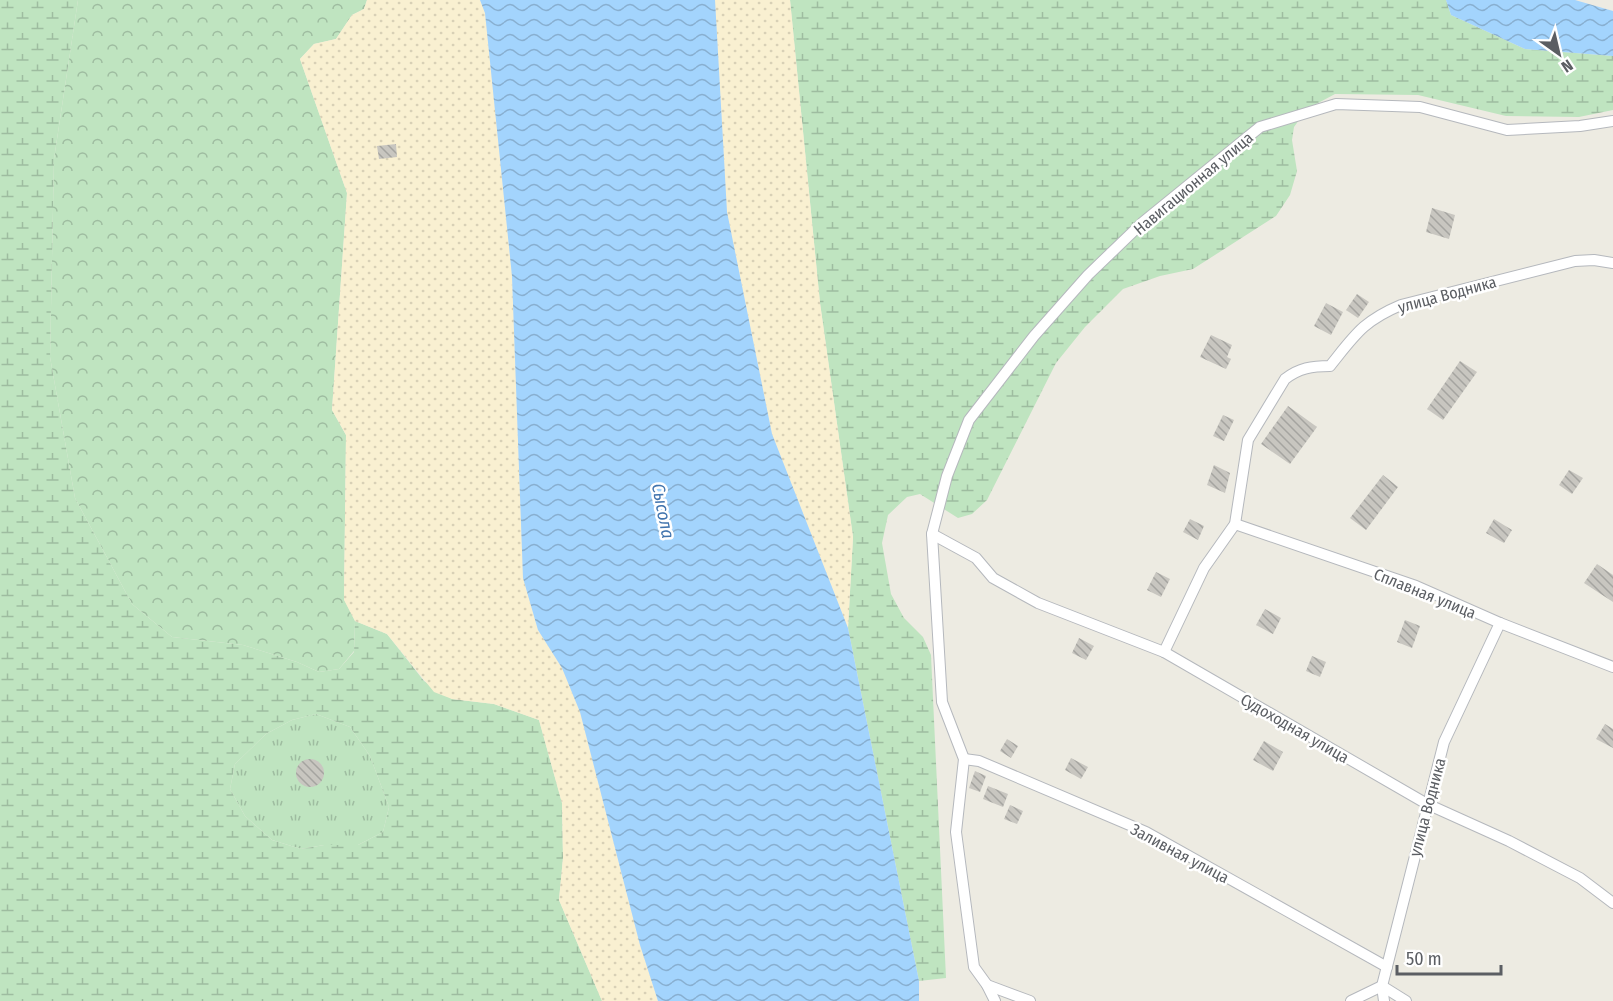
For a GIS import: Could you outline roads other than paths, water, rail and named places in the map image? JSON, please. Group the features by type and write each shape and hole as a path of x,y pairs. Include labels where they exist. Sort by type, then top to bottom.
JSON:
{"street":[{"name":"Навигационная улица","path":"964,759 942,702 932,534 947,476 969,420 1034,336 1088,275 1142,223 1260,127 1336,104 1420,107 1507,130 1580,126 1613,121"},
{"name":"улица Водника","path":"1164,652 1204,568 1235,524 1248,440 1284,379 1294,371 1311,366 1330,366 1358,330 1379,315 1401,306 1575,261 1594,260 1613,263"},
{"name":"Сплавная улица","path":"1235,524 1416,586 1500,623 1613,668"},
{"name":"Судоходная улица","path":"932,534 976,558 993,578 1038,603 1164,652 1427,804 1509,841 1580,878 1613,903"},
{"name":"улица Водника","path":"1384,1001 1382,986 1444,742 1500,623"},
{"name":"Заливная улица","path":"964,759 979,761 1146,832 1387,967"},
{"path":"964,759 956,832 974,967 995,1001"},
{"path":"987,985 1030,1001"},
{"path":"1351,1001 1382,986 1406,1001"}],"water":[{"name":"Сысола","path":"480,0 715,0 727,212 772,434 848,628 919,981 919,1001 658,1001 640,945 580,712 562,668 538,630 523,578 512,276 485,13"},
{"path":"1446,0 1575,0 1613,11 1613,56 1525,49 1451,15"}]}
